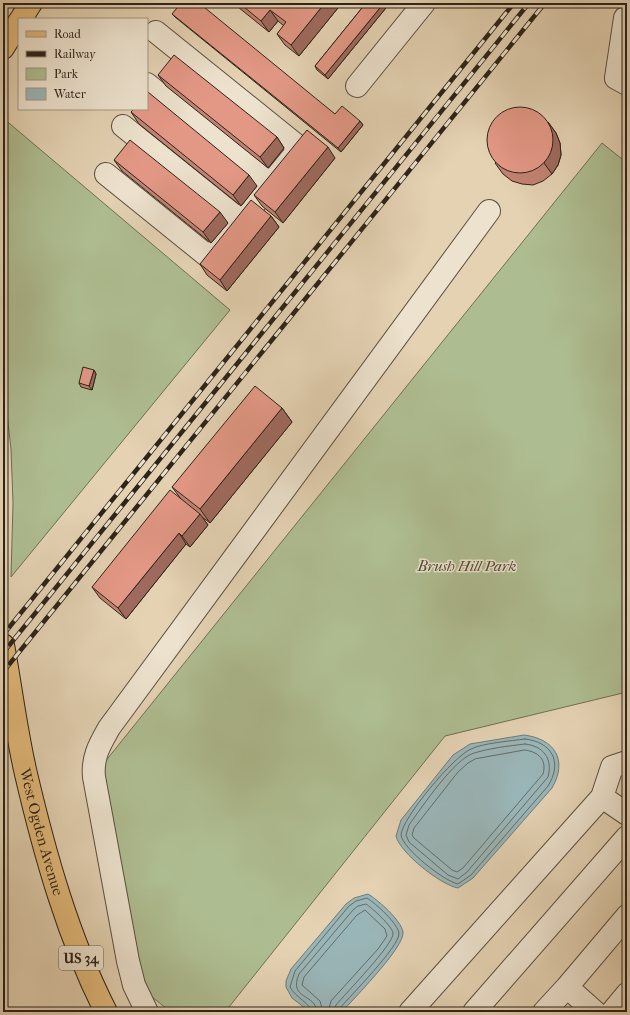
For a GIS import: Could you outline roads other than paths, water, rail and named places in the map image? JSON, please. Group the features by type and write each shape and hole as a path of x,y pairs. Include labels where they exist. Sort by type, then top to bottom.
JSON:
{"main road":[{"path":"22,18 31,3"},
{"path":"3,48 18,24"},
{"name":"West Ogden Avenue","path":"3,645 25,772 61,902 86,969 106,1012"}],"lane":[{"path":"357,86 424,3"},
{"path":"625,18 616,78 627,84"},
{"path":"106,174 210,258 300,148 156,32"},
{"path":"148,85 270,184"},
{"path":"124,126 241,221"},
{"path":"147,1012 134,985 127,954 94,777 93,766 97,749 109,728 489,211"},
{"path":"410,1012 602,797 612,767 627,762"},
{"path":"602,797 627,814"},
{"path":"474,1012 627,836"},
{"path":"544,1012 627,916"},
{"path":"567,987 595,1012"},
{"path":"612,1012 627,994"}],"water":[{"path":"524,735 535,737 544,741 556,752 559,768 557,778 552,788 473,878 458,888 451,886 432,875 405,851 396,836 401,820 453,755 470,744"},
{"path":"368,894 383,905 394,916 403,932 401,939 396,949 367,985 342,1012 310,1012 292,998 286,987 286,981 291,969 346,904 354,898"}],"railway":[{"path":"3,635 514,3"},
{"path":"3,653 529,3"},
{"path":"3,672 545,3"}],"park label":[{"name":"Brush Hill Park","path":"467,566"}]}
